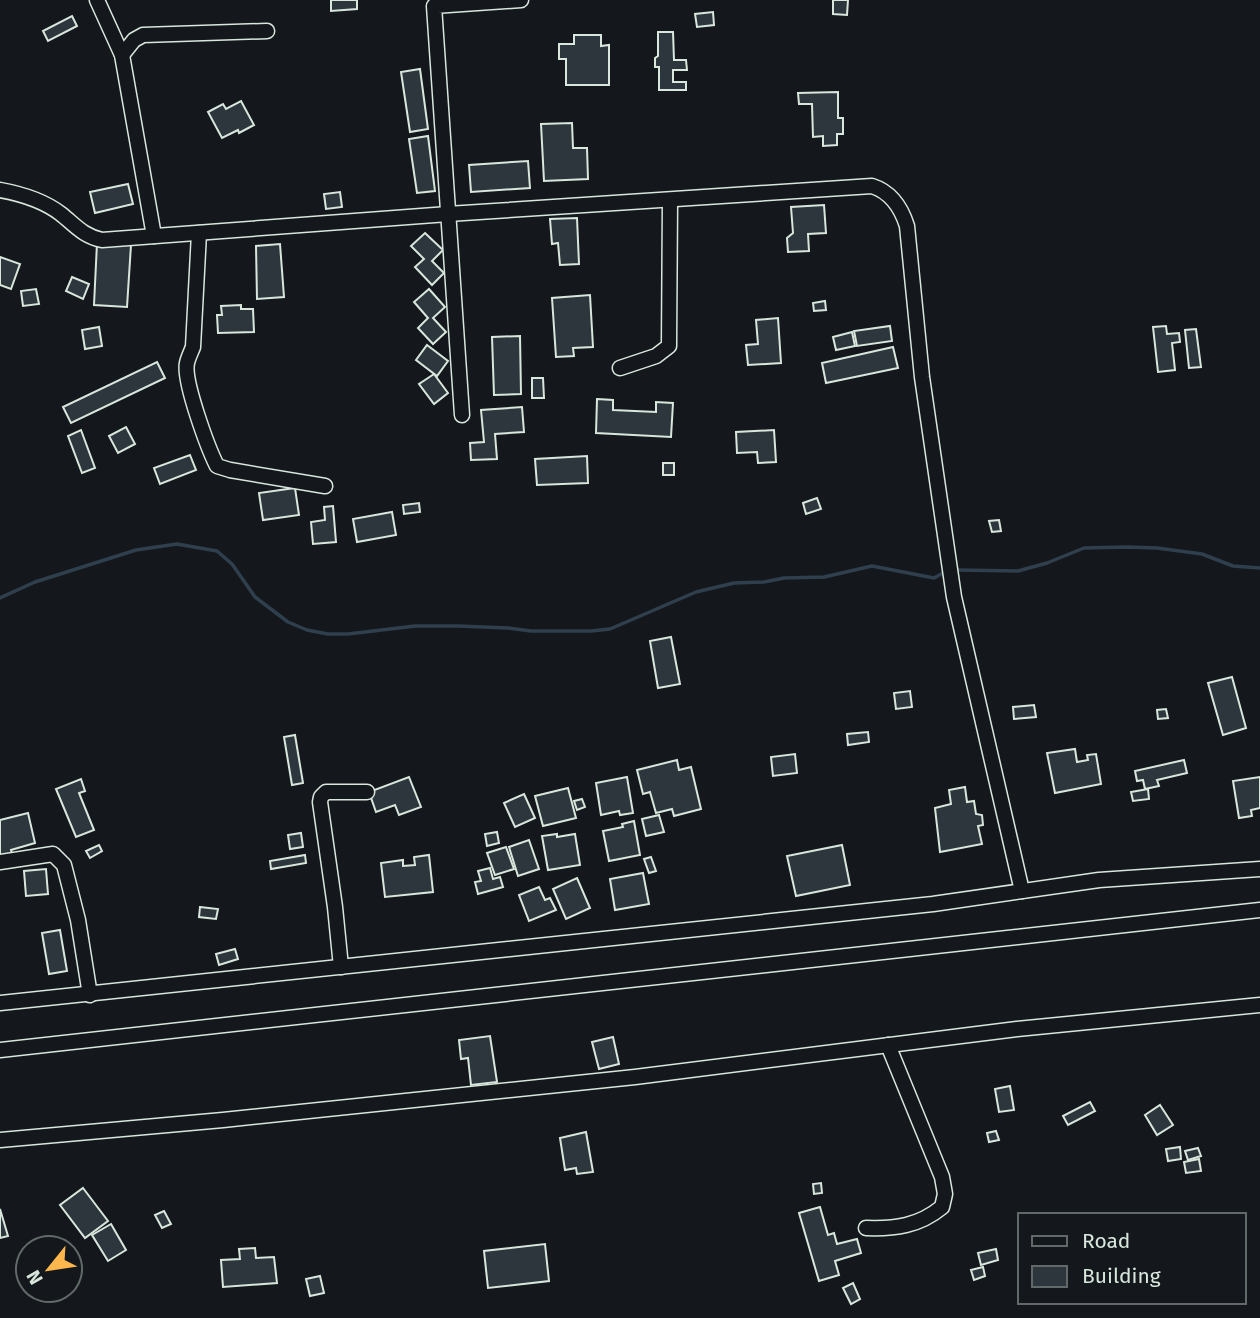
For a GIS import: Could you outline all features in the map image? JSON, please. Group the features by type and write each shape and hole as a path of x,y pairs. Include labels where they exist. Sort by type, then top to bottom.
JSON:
{"street":[{"path":"97,0 122,55 154,236"},
{"path":"462,415 434,3 521,0"},
{"path":"122,55 134,40 143,35 267,31"},
{"path":"0,190 27,196 46,204 90,238 102,240 872,186 885,190 899,206 908,234 922,377 954,597 1022,891"},
{"path":"620,368 656,356 669,346 670,201"},
{"path":"199,233 193,347 186,365 209,450 217,466 325,486"},
{"path":"341,967 320,802 326,792 367,792"},
{"path":"0,862 53,854 60,859 64,865 78,920 90,995"},
{"path":"0,1003 933,904 1099,880 1260,869"},
{"path":"0,1050 1260,910"},
{"path":"0,1140 236,1119 635,1077 888,1045 1260,1005"},
{"path":"866,1228 896,1228 920,1221 942,1206 945,1194 942,1177 888,1045"}],"building":[{"path":"331,0 357,0 357,9 331,11"},
{"path":"833,0 848,0 847,15 833,14"},
{"path":"713,12 714,25 697,27 695,14"},
{"path":"72,16 77,26 48,41 43,31"},
{"path":"658,32 673,32 674,60 686,60 687,70 673,70 673,82 686,82 686,90 659,90 659,67 655,67"},
{"path":"574,35 601,35 601,46 609,45 609,85 566,85 566,59 559,59 559,44 574,44"},
{"path":"420,69 428,129 410,132 401,72"},
{"path":"838,92 838,118 843,118 843,134 837,134 837,145 823,146 823,136 813,137 812,104 799,104 798,93"},
{"path":"241,101 254,125 222,138 208,112 223,104 226,109"},
{"path":"572,123 573,148 587,148 588,179 544,181 541,124"},
{"path":"428,136 435,191 417,193 409,139"},
{"path":"528,161 530,188 471,192 469,165"},
{"path":"128,184 133,204 95,213 90,192"},
{"path":"340,192 342,207 326,209 324,194"},
{"path":"824,205 826,233 808,234 809,251 788,252 787,238 793,233 791,207"},
{"path":"577,218 579,264 560,265 558,243 552,244 550,219"},
{"path":"425,233 443,250 432,261 444,273 432,285 415,267 424,259 411,246"},
{"path":"97,243 131,245 127,307 94,305"},
{"path":"280,244 284,297 257,299 256,246"},
{"path":"0,257 20,264 11,289 0,285"},
{"path":"72,277 89,284 83,299 66,291"},
{"path":"36,289 39,304 23,306 21,291"},
{"path":"429,289 445,307 433,318 446,332 433,344 418,328 428,318 414,302"},
{"path":"590,295 593,347 573,348 574,356 556,357 552,298"},
{"path":"825,301 826,310 814,311 813,303"},
{"path":"241,305 241,309 253,309 254,332 218,333 217,315 222,315 221,306"},
{"path":"778,318 781,363 748,365 746,345 758,344 756,320"},
{"path":"890,326 892,341 857,346 854,331"},
{"path":"1166,326 1167,334 1179,333 1180,342 1172,343 1175,370 1158,372 1153,327"},
{"path":"99,327 102,346 85,349 82,330"},
{"path":"1196,329 1201,367 1189,368 1185,330"},
{"path":"852,332 855,346 836,350 833,337"},
{"path":"520,336 521,394 494,395 492,337"},
{"path":"427,345 448,361 437,376 416,360"},
{"path":"893,347 898,368 826,383 822,363"},
{"path":"157,362 165,378 71,423 63,407"},
{"path":"434,374 448,393 434,404 419,384"},
{"path":"532,378 543,378 544,398 532,398"},
{"path":"597,399 613,400 613,410 656,412 656,402 673,403 671,437 596,433"},
{"path":"522,407 524,432 495,434 497,459 471,460 470,443 484,442 481,410"},
{"path":"126,427 135,444 118,453 109,436"},
{"path":"81,430 95,468 82,473 68,436"},
{"path":"774,430 776,462 758,463 757,452 737,453 736,432"},
{"path":"190,455 196,470 160,484 154,468"},
{"path":"587,456 588,483 537,485 535,459"},
{"path":"663,463 674,463 674,475 663,475"},
{"path":"295,488 299,515 263,520 259,493"},
{"path":"817,498 821,509 806,514 803,503"},
{"path":"419,503 420,512 404,514 403,505"},
{"path":"333,506 336,542 313,544 311,522 325,520 324,507"},
{"path":"392,512 396,535 357,542 353,519"},
{"path":"999,520 1001,531 992,532 989,521"},
{"path":"671,637 680,684 658,688 650,641"},
{"path":"1232,677 1246,728 1223,735 1208,683"},
{"path":"910,691 912,707 896,709 894,693"},
{"path":"1034,705 1036,717 1014,719 1013,707"},
{"path":"1166,709 1168,718 1158,719 1157,710"},
{"path":"868,732 869,742 848,745 847,734"},
{"path":"295,735 303,783 292,785 284,737"},
{"path":"1075,749 1077,762 1088,760 1087,755 1096,754 1101,784 1055,793 1047,753"},
{"path":"795,754 797,773 773,776 771,757"},
{"path":"677,760 679,770 691,767 701,809 674,816 672,809 656,813 650,792 643,794 637,770"},
{"path":"1184,760 1187,773 1157,780 1159,786 1145,789 1143,780 1137,781 1135,771"},
{"path":"409,777 421,807 399,815 395,805 376,812 369,792"},
{"path":"627,777 633,813 620,815 619,811 601,815 596,783"},
{"path":"1260,777 1260,808 1251,810 1252,816 1239,818 1233,781"},
{"path":"81,779 85,791 79,793 94,830 76,837 56,789"},
{"path":"965,787 967,802 974,801 976,814 982,815 983,825 978,826 982,844 940,852 935,808 951,804 949,790"},
{"path":"568,788 576,818 543,826 535,796"},
{"path":"1148,789 1149,799 1133,801 1131,792"},
{"path":"524,794 535,818 515,827 504,803"},
{"path":"582,799 585,807 577,810 574,801"},
{"path":"28,813 35,843 11,850 13,857 0,857 0,820"},
{"path":"659,815 664,832 646,836 642,819"},
{"path":"634,821 640,855 609,861 603,831 623,827 622,824"},
{"path":"497,832 499,843 487,846 485,834"},
{"path":"301,833 303,847 290,849 288,835"},
{"path":"557,834 557,837 575,834 580,865 548,870 542,836"},
{"path":"529,840 539,869 518,876 509,847"},
{"path":"99,845 102,851 90,858 86,851"},
{"path":"842,845 850,885 796,896 787,856"},
{"path":"506,847 514,869 495,875 487,853"},
{"path":"305,855 306,863 271,869 270,861"},
{"path":"429,855 433,892 385,897 381,863 403,860 403,866 415,865 414,857"},
{"path":"651,857 656,871 649,873 644,859"},
{"path":"490,868 493,879 500,877 503,887 478,894 475,882 481,881 478,871"},
{"path":"46,869 48,894 26,896 24,871"},
{"path":"643,873 649,904 615,910 610,879"},
{"path":"577,878 590,908 566,919 553,889"},
{"path":"539,887 545,900 550,898 556,910 529,921 519,895"},
{"path":"200,907 218,909 216,919 199,917"},
{"path":"60,930 67,971 49,974 42,933"},
{"path":"235,949 238,959 219,965 216,954"},
{"path":"490,1036 497,1082 471,1085 468,1058 461,1059 459,1040"},
{"path":"613,1037 619,1064 599,1069 592,1042"},
{"path":"1010,1086 1014,1110 999,1112 995,1089"},
{"path":"1090,1102 1095,1111 1068,1125 1063,1116"},
{"path":"1160,1105 1173,1125 1157,1135 1145,1115"},
{"path":"996,1131 999,1140 989,1142 987,1133"},
{"path":"586,1132 593,1172 577,1174 576,1168 565,1170 560,1138"},
{"path":"1180,1147 1181,1159 1168,1161 1166,1149"},
{"path":"1198,1148 1201,1156 1188,1160 1185,1151"},
{"path":"1199,1159 1201,1171 1186,1173 1184,1162"},
{"path":"821,1183 822,1193 814,1194 813,1184"},
{"path":"83,1188 108,1221 85,1238 60,1205"},
{"path":"820,1207 828,1235 834,1233 837,1244 857,1239 861,1253 835,1261 839,1275 819,1281 799,1213"},
{"path":"0,1209 8,1236 0,1238"},
{"path":"164,1211 171,1224 162,1228 155,1215"},
{"path":"111,1224 126,1250 108,1261 92,1235"},
{"path":"545,1244 549,1281 488,1288 484,1251"},
{"path":"255,1248 256,1258 274,1257 277,1283 223,1287 221,1260 240,1259 239,1249"},
{"path":"996,1249 998,1260 981,1265 978,1253"},
{"path":"983,1267 985,1276 974,1280 971,1270"},
{"path":"320,1276 324,1293 310,1296 306,1279"},
{"path":"853,1283 860,1299 851,1304 843,1288"}],"waterway":[{"path":"0,598 35,582 136,550 177,544 217,551 232,564 255,597 288,622 307,630 328,634 415,626 591,631 610,629 696,592 734,583 824,577 872,566 934,578 943,573"},
{"path":"956,570 1018,571 1084,548 1127,547 1202,554 1233,566 1260,568"}]}
